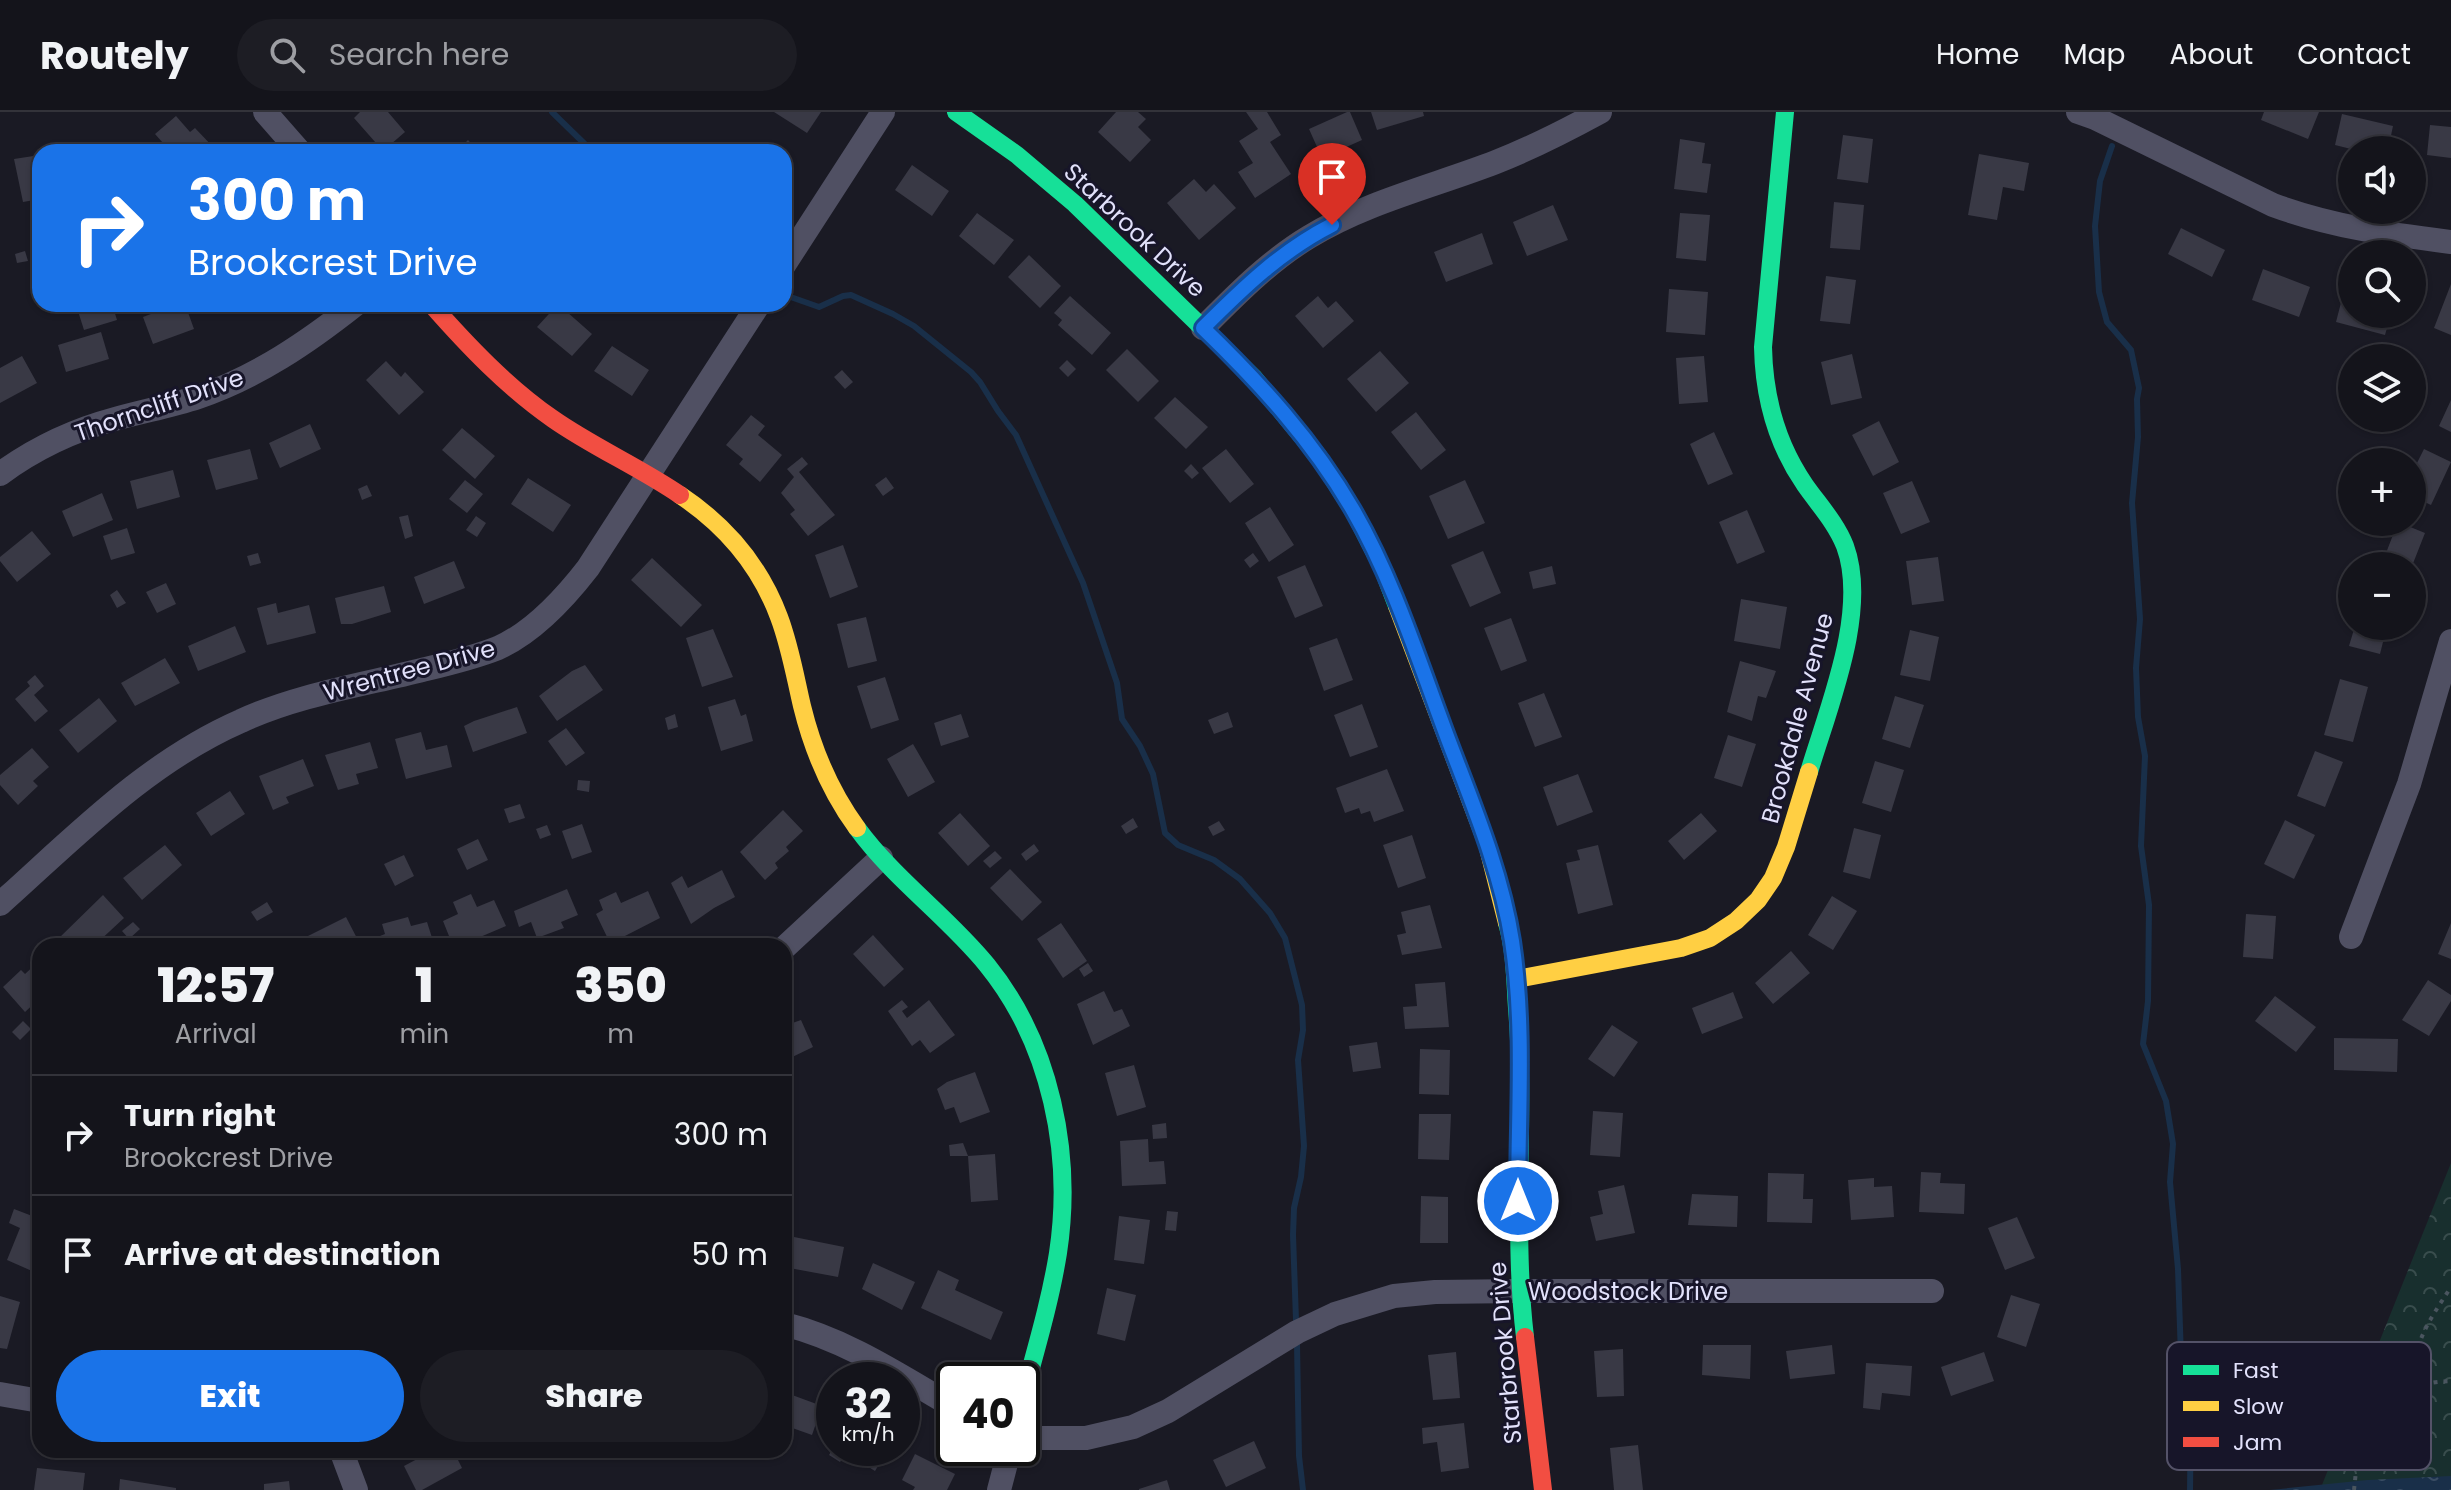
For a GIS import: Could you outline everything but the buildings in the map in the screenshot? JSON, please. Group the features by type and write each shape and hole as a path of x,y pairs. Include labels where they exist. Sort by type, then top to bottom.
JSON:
{"street":[{"path":"265,112 293,144"},
{"path":"792,253 883,112"},
{"name":"Starbrook Drive","path":"956,112 1017,155 1075,204 1254,378 1319,457 1353,510 1382,567 1487,844 1505,907 1517,979 1520,1044 1518,1171 1521,1291 1543,1490"},
{"path":"1203,328 1245,286 1310,236 1353,214 1499,161 1600,112"},
{"name":"Brookdale Avenue","path":"1517,979 1681,948 1710,938 1736,921 1758,900 1773,878 1786,847 1845,648 1852,612 1853,583 1848,555 1837,529 1799,477 1782,447 1769,412 1763,379 1763,347 1785,112"},
{"path":"2078,112 2297,214 2346,228 2451,242"},
{"name":"Thorncliff Drive","path":"0,474 71,434 199,396 237,381 275,362 346,312"},
{"path":"438,312 465,343 525,399 571,431 694,503 725,531 758,574 782,627 813,744 828,783 849,818 900,880 967,942 1011,1000 1027,1029 1044,1073 1055,1111 1062,1162 1063,1202 1057,1259 1032,1362"},
{"name":"Wrentree Drive","path":"0,904 128,790 167,761 211,735 243,719 290,703 468,659 500,647 529,629 575,585 754,312"},
{"path":"2351,937 2409,784 2451,641"},
{"path":"792,941 881,858"},
{"name":"Woodstock Drive","path":"1040,1438 1086,1438 1133,1427 1168,1411 1297,1332 1356,1307 1394,1296 1521,1291 1932,1291"},
{"path":"792,1327 845,1345 936,1396"},
{"path":"0,1394 32,1400"},
{"path":"344,1458 356,1490"},
{"path":"999,1490 1005,1466"}],"path":[{"path":"2418,1342 2451,1287"},
{"path":"2431,1383 2451,1381"},
{"path":"2354,1490 2357,1470"}],"green space":[{"path":"2451,1163 2451,1490 2320,1490 2328,1470 2431,1470 2431,1342 2379,1342"}],"water":[{"path":"2451,1476 2451,1490 2270,1490 2368,1480"}],"waterway":[{"path":"552,112 585,144"},
{"path":"2112,146 2100,181 2095,226 2099,292 2107,322 2131,350 2139,388 2132,503 2140,619 2136,668 2138,717 2145,756 2141,846 2149,905 2148,1001 2143,1044 2166,1101 2173,1144 2170,1182 2180,1342"},
{"path":"792,297 819,307 851,295 914,326 980,382 1016,435 1083,583 1117,683 1122,719 1140,746 1153,774 1165,833 1178,845 1214,860 1240,879 1270,913 1285,938 1302,1005 1303,1030 1298,1060 1304,1146 1293,1235 1296,1320"},
{"path":"1297,1344 1299,1456 1303,1490"},
{"path":"2190,1470 2190,1490"}],"traffic: fast":[{"path":"956,112 1017,155 1075,204 1254,378 1319,457 1353,510 1382,567 1397,606"},
{"path":"1785,112 1763,347 1766,384 1786,453 1841,538 1851,572 1852,600 1843,659 1809,772"},
{"path":"857,828 987,965 1009,996 1042,1065 1059,1139 1062,1215 1051,1290 1033,1362"},
{"path":"1507,923 1512,944 1519,1049 1520,1255 1525,1337"}],"traffic: slow":[{"path":"680,495 726,533 762,581 783,628 817,755 857,828"},
{"path":"1397,606 1487,844 1507,923"},
{"path":"1517,979 1681,948 1710,938 1736,921 1758,900 1773,878 1809,772"}],"traffic: jam":[{"path":"438,312 489,365 536,407 680,495"},
{"path":"1525,1337 1543,1490"}],"route":[{"path":"1332,225 1283,254 1203,328 1254,378 1299,430 1353,510 1394,596 1487,844 1505,907 1517,979 1520,1044 1518,1201"}]}
